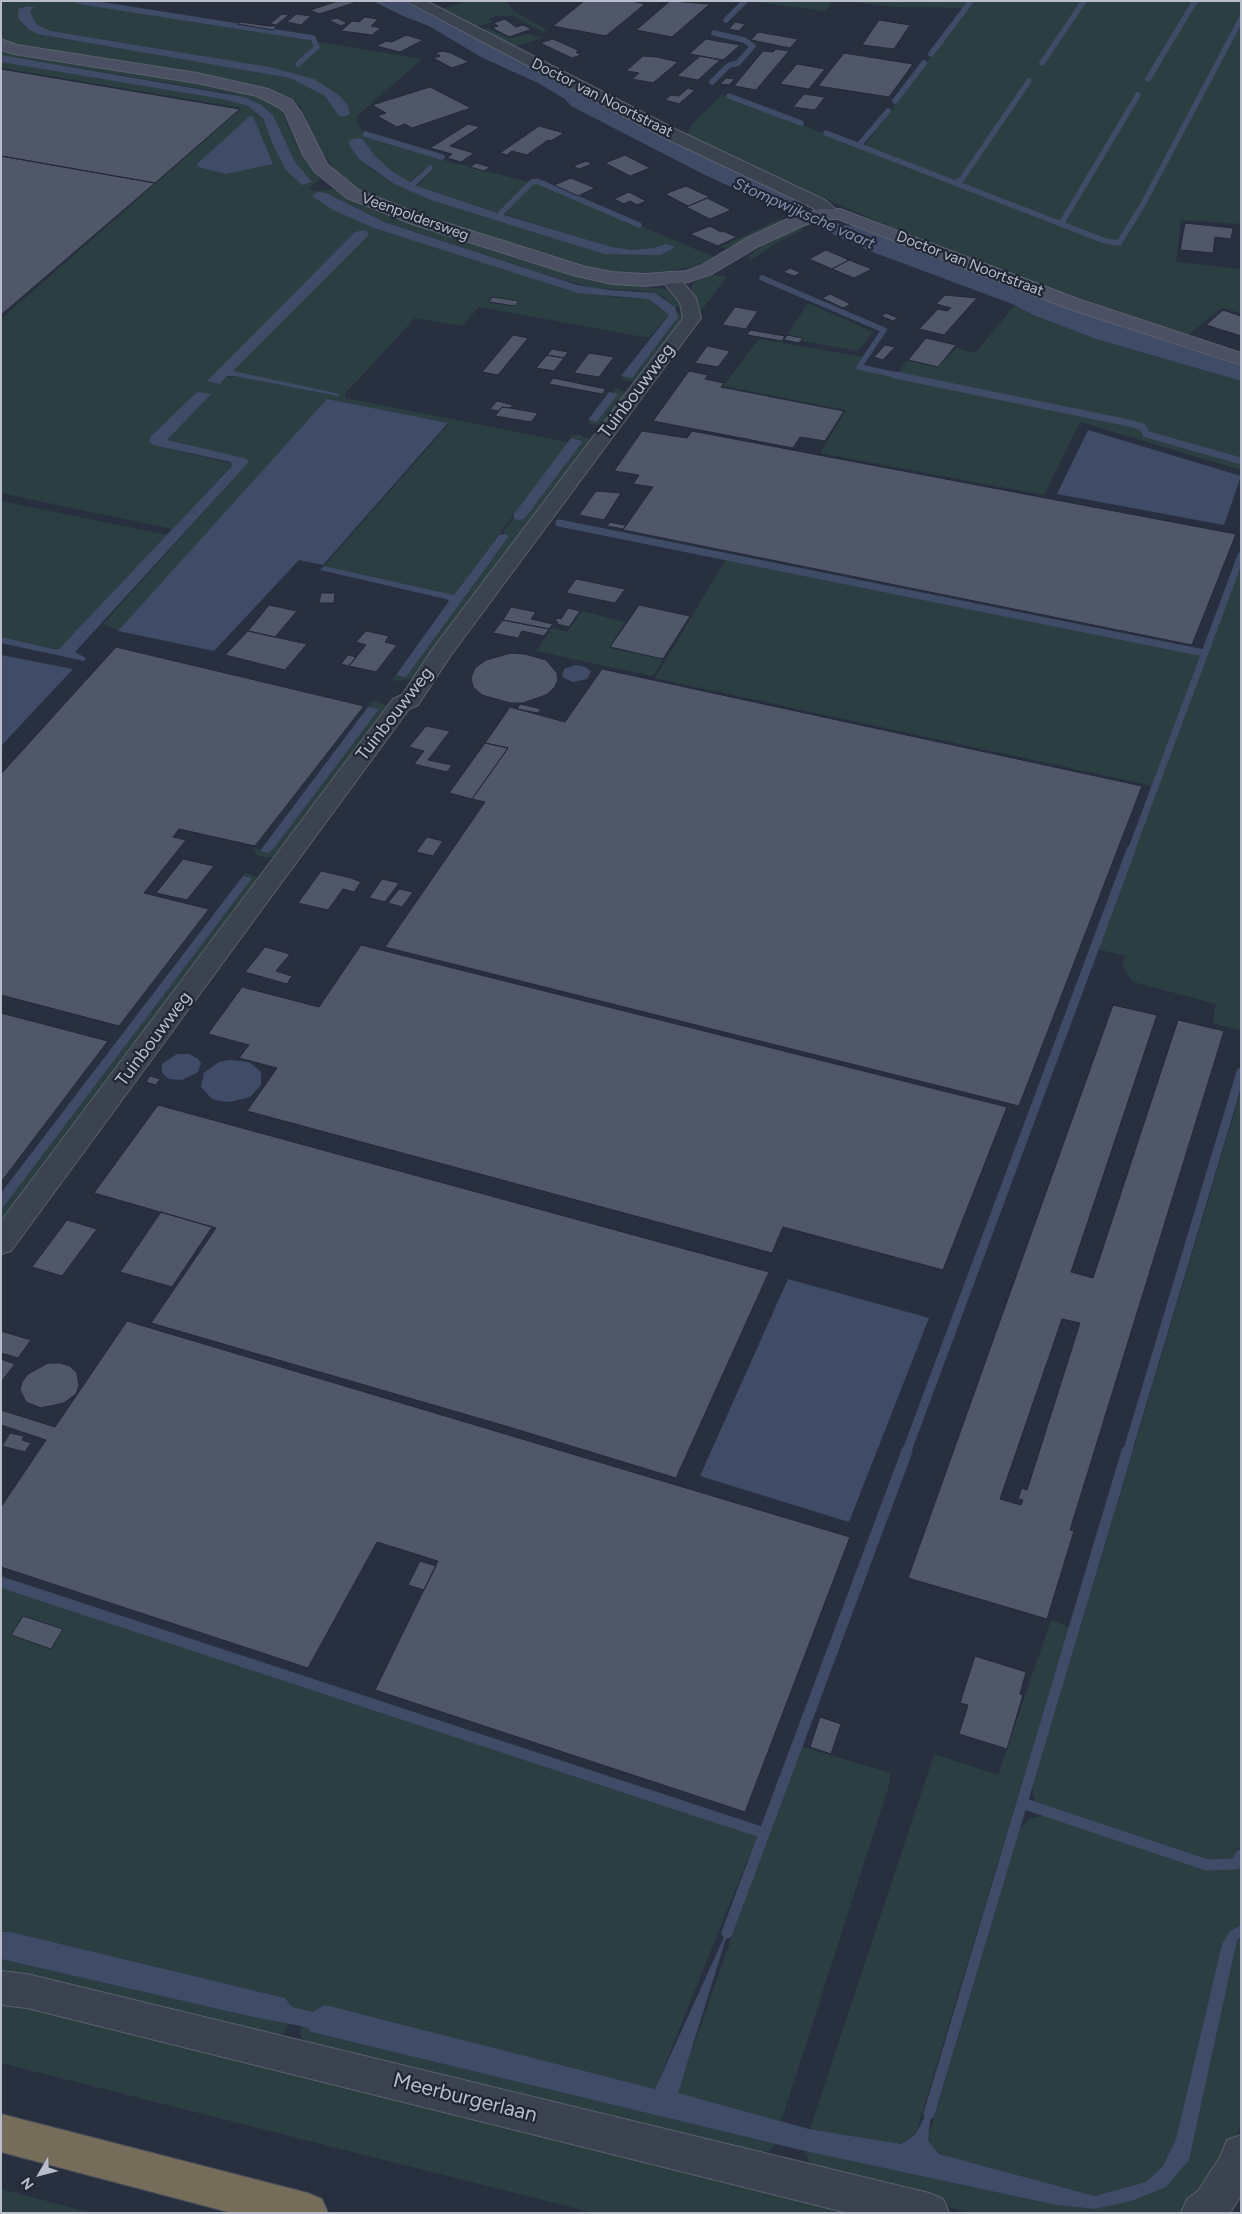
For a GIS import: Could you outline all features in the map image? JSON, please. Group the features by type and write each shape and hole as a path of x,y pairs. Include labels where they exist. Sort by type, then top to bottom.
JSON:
{"highway":[{"path":"1,2134 308,2213"}],"street":[{"name":"Doctor van Noortstraat","path":"414,1 671,134 819,204 826,213 851,217 1071,303 1241,360"},
{"name":"Veenpoldersweg","path":"1,44 14,49 197,78 262,92 286,104 293,112 312,155 321,168 353,194 374,204 582,272 612,278 669,278"},
{"path":"669,278 706,270 753,242 796,222 826,213"},
{"name":"Tuinbouwweg","path":"1,1243 401,704 410,700 442,652 692,318 689,302 669,278"},
{"name":"Meerburgerlaan","path":"1,1988 27,1990 929,2213"},
{"path":"1201,2213 1212,2205 1236,2168 1241,2154"}],"green space":[{"path":"1,1 69,1 422,59 356,117 363,135 439,159 529,182 498,212 494,212 417,186 433,169 431,167 425,168 410,182 393,172 374,155 363,139 369,168 394,184 604,254 675,248 666,244 653,248 632,250 612,247 504,214 532,184 537,182 716,258 694,266 665,272 637,273 597,270 406,211 375,198 340,175 318,148 301,107 278,92 241,82 18,45 1,37","holes":["30,12 37,25 51,31 270,67 314,79 339,95 348,105 350,114 338,115 325,96 291,78 37,34 21,24"]},
{"path":"466,1 506,1 514,11 547,30 542,32 512,15 505,17 500,15 489,19 493,22 475,27 441,9"},
{"path":"750,1 833,1 825,11"},
{"path":"847,1 969,1 963,8 894,7"},
{"path":"973,1 1241,1 1241,224 1181,220 1176,262 1241,269 1241,313 1222,308 1188,335 968,260 842,206 688,134 691,125 722,95 940,177 864,146"},
{"path":"488,28 509,39 528,34 542,38 514,47 481,30"},
{"path":"1,51 223,88 257,96 275,105 283,113 300,153 321,180 309,187 314,191 334,189 363,206 398,220 579,278 605,284 667,289 674,293 684,307 675,307 661,295 647,291 593,288 538,272 384,222 326,193 373,228 613,297 648,299 669,314 649,338 479,307 462,326 415,318 345,394 346,398 568,442 454,595 324,566 449,424 327,399 118,631 103,624 248,461 167,440 210,395 197,392 151,436 149,442 153,445 233,464 172,529 1,493 1,319 242,108 1,68 1,62 222,99 248,106 263,118 273,145 286,170 311,182 295,162 273,115 234,94 1,55","holes":["367,231 369,236 232,372 340,394 338,396 234,376 208,381 355,232"]},
{"path":"780,219 784,220 734,248 720,247"},
{"path":"799,227 804,229 778,242 751,260 748,256 773,239"},
{"path":"712,275 727,276 699,314 692,295 692,285 696,281"},
{"path":"808,303 873,332 858,351 802,341 803,338 787,335"},
{"path":"1015,305 1031,314 1096,339 1241,381 1241,460 1168,441 1241,463 1241,470 1080,422 1044,495 820,453 846,410 723,386 759,339 864,357 860,367 897,375 907,360 938,367 956,348 975,353"},
{"path":"676,313 684,314 684,317 636,381 621,380 624,376 632,378 677,318"},
{"path":"616,388 629,393 605,422 600,425 588,423 590,421 597,422 618,394 612,392"},
{"path":"572,435 580,435 591,440 414,677 400,681 392,680 396,675 406,676 509,536 505,534 504,530 583,440 571,438"},
{"path":"1,501 167,535 58,650 1,637"},
{"path":"726,559 1207,656 1241,565 1241,1031 1213,1023 1216,1004 1133,982 1122,966 1125,956 1097,949 1158,787 655,678"},
{"path":"582,611 625,622 609,648 664,659 653,676 536,651 552,628 567,632"},
{"path":"373,700 391,707 274,857 266,858 256,855 254,847 267,853 274,848 378,709 368,707"},
{"path":"246,873 255,876 261,884 1,1228 1,1210 252,878 243,876"},
{"path":"1241,1091 1241,1844 1232,1861 1209,1861 1036,1804 1032,1788"},
{"path":"1,1584 758,1834 655,2089 325,2006 313,2013 292,2007 285,1998 11,1932 1,1932"},
{"path":"1051,1620 1069,1627 915,2136 901,2144 810,2129 934,1754 998,1775"},
{"path":"799,1746 891,1773 888,1788 781,2122 677,2093"},
{"path":"1045,1815 1206,1868 1241,1867 1241,1925 1230,1931 1222,1944 1176,2139 1163,2166 1146,2182 1095,2196 939,2154 927,2141 1020,1829 1029,1819"},
{"path":"1241,1937 1241,2122 1230,2157 1181,2213 974,2213 819,2177 810,2164 805,2151 1056,2205 1095,2209 1189,2160 1237,1940"},
{"path":"1,1959 253,2017 288,2023 286,2030 275,2042 1,1981"},
{"path":"1,1999 865,2213 594,2213 1,2063"},
{"path":"301,2026 308,2028 311,2032 776,2144 768,2151 734,2155 305,2044 300,2033"},
{"path":"1,2189 92,2213 1,2213"}],"water":[{"name":"Stompwijksche vaart","path":"373,1 403,1 684,146 796,199 800,207 841,225 858,226 1120,326 1241,366 1241,381 1096,339 1031,314 1015,305 867,250 703,174 571,106 565,99 538,83 481,57 429,26"},
{"path":"28,6 34,7 30,12 37,25 51,31 270,67 314,79 339,95 348,105 350,114 343,117 338,115 325,96 290,78 37,34 28,29 18,18 18,9"},
{"path":"1,55 244,97 261,105 273,115 295,162 312,182 302,185 286,170 273,145 263,118 248,106 222,99 1,62"},
{"path":"250,116 253,116 273,164 226,174 198,167 197,164"},
{"path":"352,139 363,139 374,155 393,172 417,186 494,212 612,247 632,250 653,248 666,244 675,247 661,255 604,254 431,200 394,184 359,159 348,143"},
{"path":"317,192 326,193 384,222 577,285 609,290 655,293 675,307 678,317 632,378 621,376 669,315 648,299 578,293 374,228 333,210 312,196"},
{"path":"364,230 369,235 233,371 340,394 338,396 234,376 227,376 220,384 207,381 355,232"},
{"path":"197,392 211,394 167,440 244,458 248,460 248,463 75,652 86,658 84,661 1,643 1,637 58,650 232,466 231,462 153,445 149,442 151,436"},
{"path":"609,392 618,394 597,422 588,420"},
{"path":"327,399 448,423 323,565 299,560 214,651 118,631"},
{"path":"1088,430 1241,476 1224,525 1057,494"},
{"path":"571,438 583,441 525,518 520,520 514,519 514,514"},
{"path":"505,534 509,536 406,677 396,675 449,601 320,570 324,566 454,595 499,535"},
{"path":"1,655 73,669 1,746"},
{"path":"576,665 591,671 587,679 573,682 562,677 564,669"},
{"path":"368,707 379,709 274,848 268,853 260,851"},
{"path":"243,876 252,878 1,1210 1,1193"},
{"path":"177,1054 189,1054 198,1059 201,1063 198,1072 182,1080 169,1079 165,1076 162,1072 162,1064"},
{"path":"229,1060 249,1062 261,1072 261,1085 250,1097 230,1102 212,1099 201,1087 204,1073 219,1062"},
{"path":"788,1279 929,1318 849,1522 700,1476"},
{"path":"731,1922 678,2093 809,2129 901,2144 915,2135 932,2103 928,2141 939,2154 1095,2196 1146,2182 1163,2166 1176,2139 1222,1944 1230,1931 1241,1925 1241,1937 1237,1940 1189,2160 1166,2187 1131,2201 1095,2209 1056,2205 805,2151 311,2032 308,2028 301,2026 253,2017 1,1959 1,1932 11,1932 285,1998 292,2007 313,2012 325,2005 655,2089"}],"building":[{"path":"338,1 357,2 319,14 310,10"},
{"path":"584,1 632,1 645,4 606,36 553,26"},
{"path":"670,1 710,4 672,37 636,30"},
{"path":"282,14 289,15 276,25 270,24"},
{"path":"296,14 311,16 301,25 287,22"},
{"path":"365,17 378,19 371,26 381,28 372,35 341,31 352,21 359,22"},
{"path":"337,18 347,23 341,26 329,20"},
{"path":"505,19 516,27 523,25 532,29 509,37 492,28 498,26 493,23"},
{"path":"879,20 910,25 894,49 862,45"},
{"path":"240,22 277,26 273,30 237,24"},
{"path":"735,22 745,24 739,31 729,29"},
{"path":"758,32 798,39 790,48 751,40"},
{"path":"406,35 423,40 400,52 376,46 386,41 392,42"},
{"path":"553,39 580,51 576,52 581,55 572,58 540,43"},
{"path":"706,39 740,45 723,60 689,54"},
{"path":"776,49 789,51 756,90 734,86 763,51 773,52"},
{"path":"442,51 451,53 469,62 452,68 433,58 440,56 435,53"},
{"path":"844,53 913,64 889,97 818,86"},
{"path":"643,56 678,62 653,83 632,79 639,73 626,71"},
{"path":"700,56 720,60 698,80 677,76"},
{"path":"797,64 825,69 809,89 780,84"},
{"path":"1,69 240,109 155,183 1,156"},
{"path":"726,78 735,79 729,85 720,84"},
{"path":"430,87 471,108 412,128 405,124 397,127 377,116 386,113 372,105"},
{"path":"688,88 695,90 679,104 665,100 671,95 679,96"},
{"path":"804,94 825,97 815,110 793,107"},
{"path":"468,124 480,127 450,146 474,153 461,162 447,158 452,154 430,148"},
{"path":"539,126 564,133 551,141 548,140 527,155 512,151 507,155 500,153"},
{"path":"625,155 650,168 630,176 605,163"},
{"path":"1,156 155,183 1,315"},
{"path":"586,161 592,164 579,169 573,166"},
{"path":"476,163 490,167 484,171 470,167"},
{"path":"571,178 595,188 578,196 554,185"},
{"path":"686,186 710,197 686,207 688,206 665,194"},
{"path":"629,192 646,201 637,205 630,201 624,204 614,199"},
{"path":"707,198 731,210 710,219 686,207"},
{"path":"1185,223 1233,228 1231,239 1215,237 1213,253 1180,250"},
{"path":"710,226 737,237 718,246 690,234"},
{"path":"826,250 849,260 832,269 809,259"},
{"path":"849,260 872,269 854,278 832,269"},
{"path":"790,268 801,273 794,276 783,272"},
{"path":"830,294 851,304 843,308 822,298"},
{"path":"945,295 977,298 944,335 919,329 938,309 947,311 951,308 936,304"},
{"path":"492,297 519,301 515,306 489,302"},
{"path":"735,307 758,311 746,329 722,325"},
{"path":"1223,310 1241,316 1241,336 1206,325"},
{"path":"886,313 898,318 893,321 881,316"},
{"path":"750,330 785,336 782,341 747,335"},
{"path":"513,335 528,338 498,375 482,372"},
{"path":"787,335 803,338 799,343 784,340"},
{"path":"926,338 956,345 938,367 908,360"},
{"path":"885,345 895,347 883,360 874,357"},
{"path":"707,346 730,351 718,367 695,363"},
{"path":"552,349 568,352 564,358 547,355"},
{"path":"589,353 614,357 599,377 574,373"},
{"path":"547,355 564,358 554,371 536,368"},
{"path":"689,371 708,375 705,379 724,383 721,387 844,411 825,441 800,437 793,448 653,421"},
{"path":"553,378 606,389 602,394 549,384"},
{"path":"497,401 513,405 510,408 502,407 498,411 490,409"},
{"path":"502,407 538,413 531,422 495,416"},
{"path":"642,431 687,438 692,431 1236,534 1192,645 623,530 653,487 633,484 639,475 614,471"},
{"path":"596,491 621,493 604,520 579,515"},
{"path":"610,522 626,525 623,529 607,526"},
{"path":"576,579 625,589 615,603 566,593"},
{"path":"321,593 335,593 334,603 319,603"},
{"path":"269,605 297,611 275,637 248,631"},
{"path":"639,605 690,616 663,659 610,647"},
{"path":"511,607 536,612 531,619 553,624 549,629 503,620"},
{"path":"568,608 580,611 569,627 557,624 558,622 555,621 558,618 561,619"},
{"path":"503,620 549,629 544,636 522,631 518,638 493,633"},
{"path":"248,631 307,644 285,670 225,655"},
{"path":"366,631 389,636 385,642 397,645 376,672 349,666 366,645 356,642"},
{"path":"116,647 364,706 255,846 179,829 173,837 186,840 144,893 209,909 119,1026 1,995 1,774"},
{"path":"511,653 525,654 546,660 557,673 558,680 554,688 546,695 523,703 510,703 482,695 473,687 471,678 475,668 486,660"},
{"path":"348,655 356,657 349,666 341,664"},
{"path":"602,669 1142,786 1019,1106 385,947 485,802 472,799 508,748 485,743 510,707 565,722"},
{"path":"520,704 541,709 538,713 517,709"},
{"path":"426,726 450,731 428,760 452,765 447,772 414,764 424,751 409,747"},
{"path":"485,743 508,748 472,799 449,793"},
{"path":"427,837 443,841 433,856 416,852"},
{"path":"183,859 214,866 187,900 156,893"},
{"path":"321,871 361,882 354,892 343,889 328,910 298,903"},
{"path":"382,879 399,883 385,902 369,898"},
{"path":"399,889 413,892 402,907 388,903"},
{"path":"361,945 1007,1107 943,1270 783,1227 772,1253 247,1111 277,1068 239,1058 249,1045 208,1034 242,987 319,1007"},
{"path":"265,947 290,954 276,971 292,976 287,984 245,972"},
{"path":"1113,1005 1157,1015 1071,1272 1093,1278 1178,1020 1224,1031 1070,1530 1074,1531 1047,1619 908,1578","holes":["1062,1319 1080,1323 1027,1490 1022,1488 1018,1499 1023,1500 1021,1505 1000,1499"]},
{"path":"1,1013 108,1041 1,1182"},
{"path":"150,1076 160,1079 156,1085 146,1082"},
{"path":"158,1105 769,1272 676,1478 509,1427 151,1323 216,1228 94,1193"},
{"path":"161,1212 212,1227 172,1287 120,1272"},
{"path":"67,1220 97,1229 62,1276 32,1267"},
{"path":"127,1321 850,1537 745,1812 375,1690 438,1561 377,1542 308,1668 1,1567 1,1507 46,1440 1,1425 1,1410 55,1427"},
{"path":"1,1331 31,1340 18,1358 1,1353"},
{"path":"1,1359 15,1364 1,1382"},
{"path":"48,1363 60,1363 70,1366 77,1373 79,1386 76,1394 64,1403 41,1408 26,1402 20,1390 22,1382 28,1374"},
{"path":"10,1433 24,1436 22,1440 31,1443 25,1452 2,1446"},
{"path":"420,1561 436,1566 424,1590 408,1585"},
{"path":"23,1616 63,1629 51,1649 11,1635"},
{"path":"975,1656 1026,1672 1020,1694 1023,1695 1007,1749 959,1734 968,1705 960,1703"},
{"path":"820,1717 841,1724 831,1754 810,1747"}],"waterway":[{"path":"78,1 313,38 317,47 298,64"},
{"path":"726,20 745,1"},
{"path":"931,54 971,1"},
{"path":"1042,63 1084,1"},
{"path":"1148,79 1195,1"},
{"path":"1061,224 1105,241 1119,243 1142,206 1241,19"},
{"path":"714,33 744,40 753,46 738,63 730,65"},
{"path":"895,101 924,63"},
{"path":"712,82 727,67"},
{"path":"955,183 961,180 1029,81"},
{"path":"1061,224 1138,95"},
{"path":"729,96 801,123"},
{"path":"859,145 888,111"},
{"path":"826,133 955,183"},
{"path":"365,134 442,157"},
{"path":"413,184 430,168"},
{"path":"501,213 532,182 537,181 639,225"},
{"path":"955,183 1061,224"},
{"path":"762,278 884,330 859,367 901,376"},
{"path":"895,375 1129,423 1143,427 1146,434 1241,461"},
{"path":"559,523 1204,653"},
{"path":"1131,851 1241,556"},
{"path":"906,1453 1131,850"},
{"path":"1127,1453 1241,1072"},
{"path":"727,1933 907,1451"},
{"path":"929,2114 1127,1451"},
{"path":"1,1582 764,1833"},
{"path":"1022,1803 1207,1865 1236,1864 1241,1855"}]}
